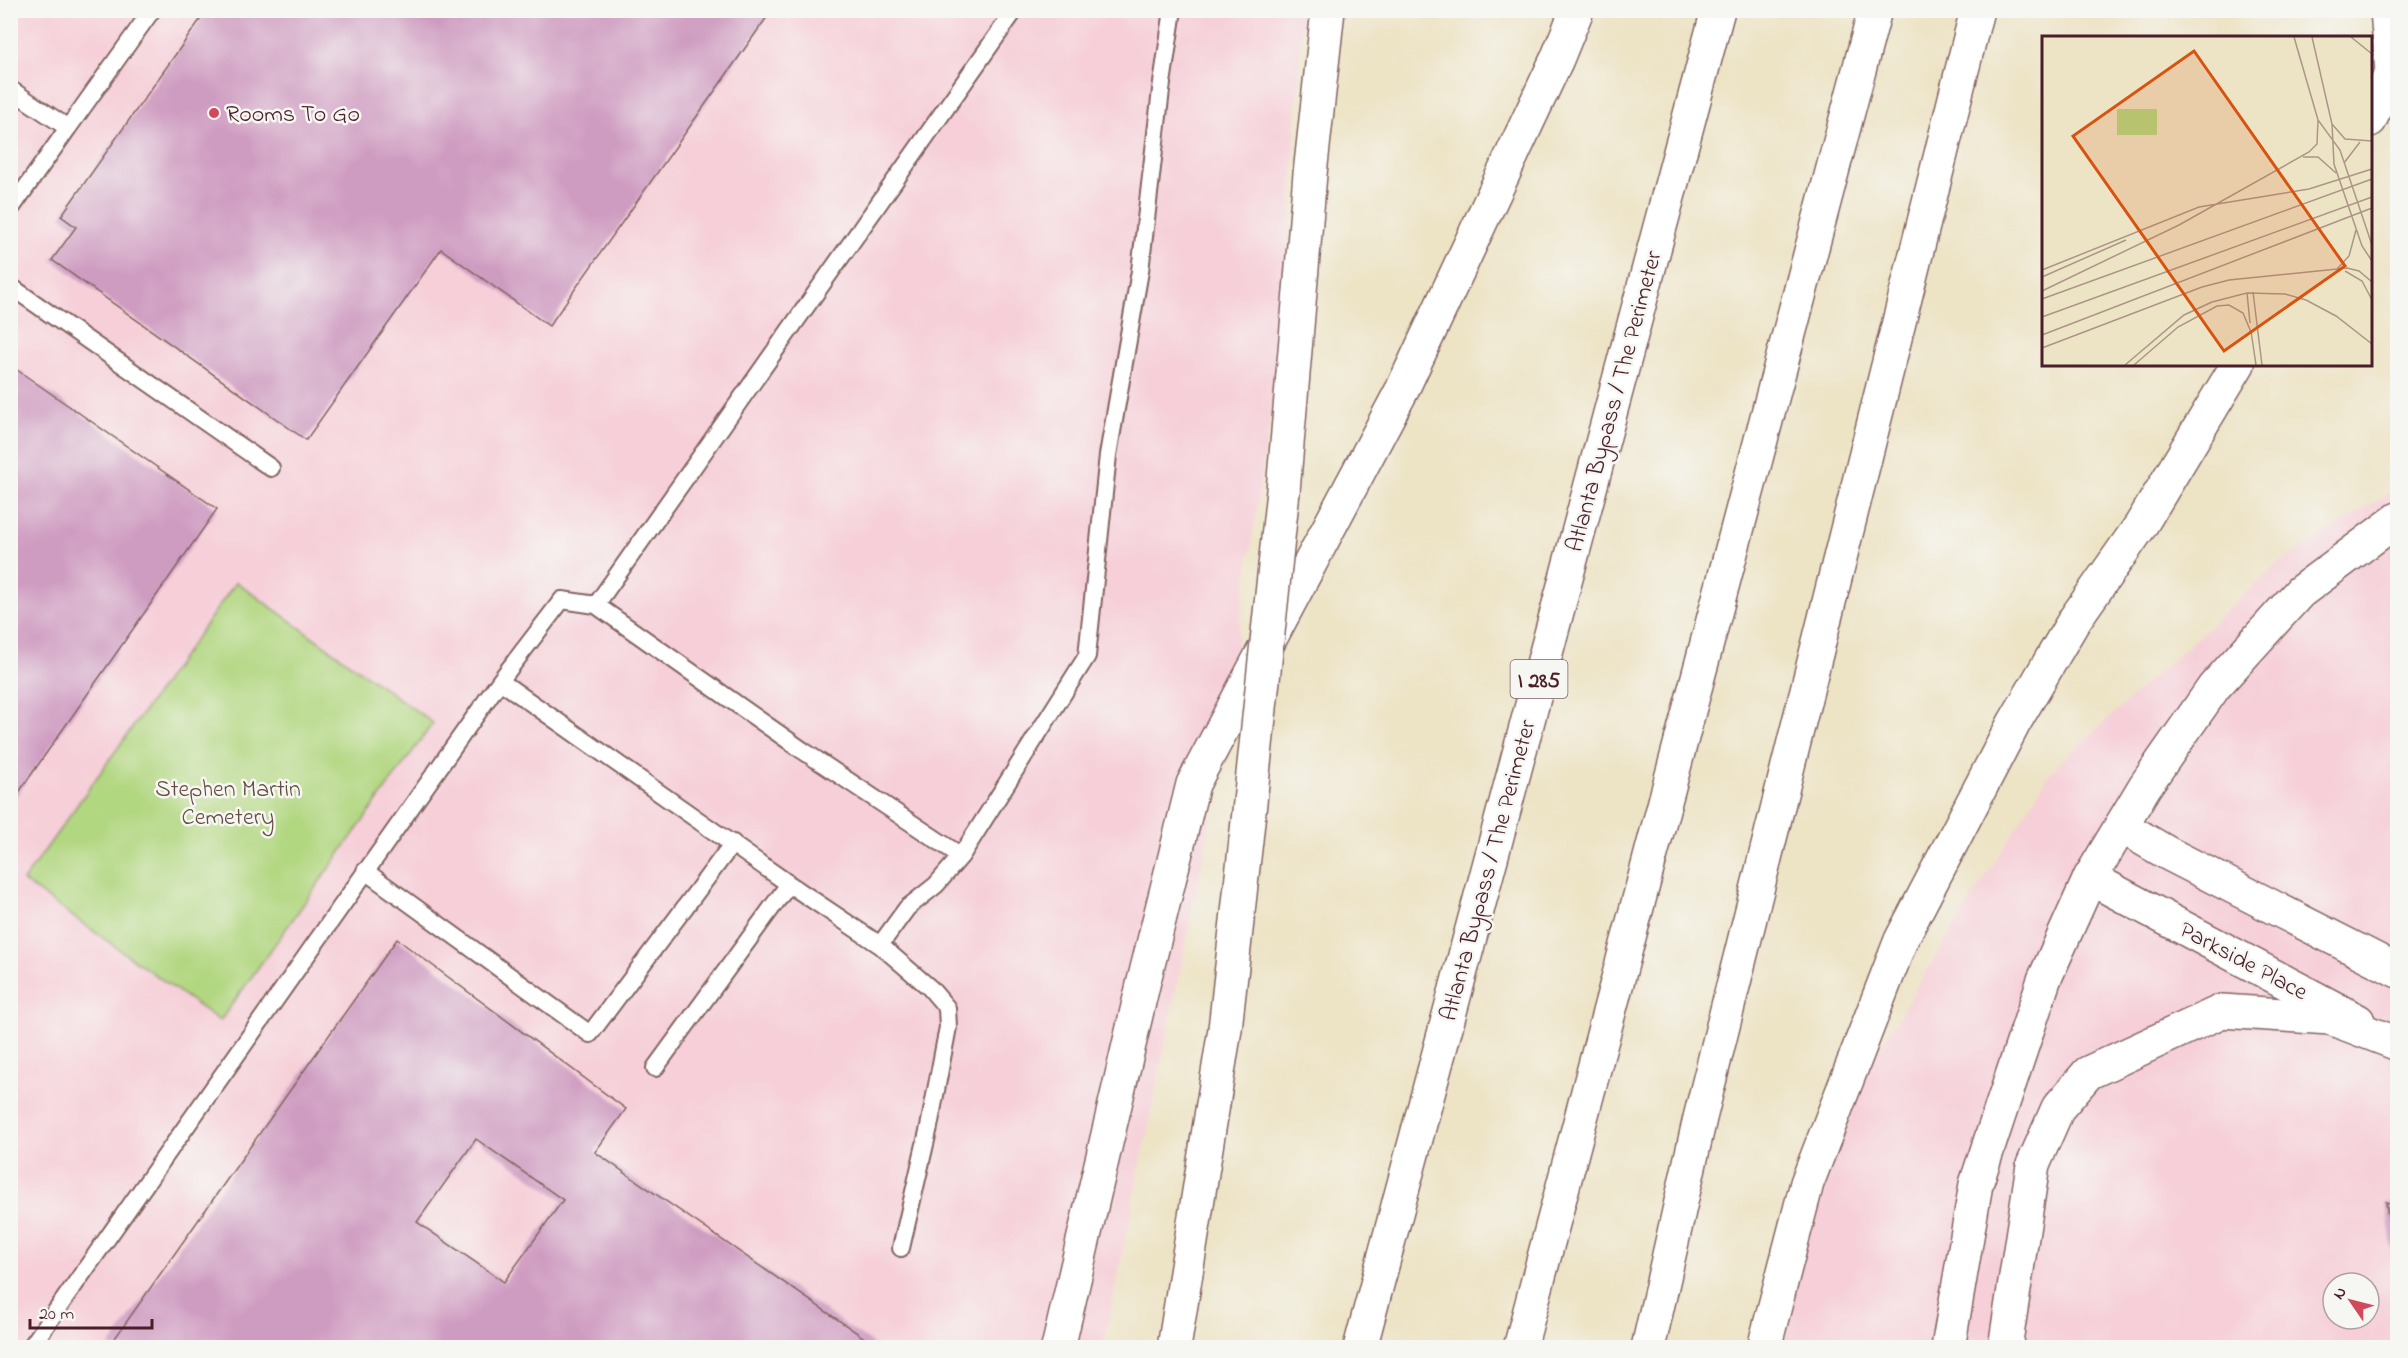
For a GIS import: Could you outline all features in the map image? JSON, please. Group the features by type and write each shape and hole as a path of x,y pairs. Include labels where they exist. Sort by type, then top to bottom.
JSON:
{"main road":[{"path":"1174,1347 1225,1029 1283,491 1310,174 1328,10"},
{"path":"1058,1347 1193,784 1402,390 1557,59 1577,10"},
{"name":"Atlanta Bypass / The Perimeter","path":"1359,1347 1718,10"},
{"path":"1520,1347 1875,10"},
{"path":"1648,1347 1700,1118 1977,10"},
{"path":"2372,116 2395,65 2387,10"},
{"path":"1764,1347 1807,1183 1900,940 2014,723 2075,619 2141,525 2237,366"},
{"path":"1948,1347 1976,1184 2044,980 2090,878 2145,786 2214,687 2300,592 2397,519"},
{"path":"2121,826 2169,854 2397,971"},
{"name":"Parkside Place","path":"2090,878 2397,1043"},
{"path":"2005,1347 2032,1165 2058,1108 2088,1073 2222,1011 2330,1018 2397,1043"},
{"path":"1067,1347 1070,1294"}],"lane":[{"path":"10,210 152,10"},
{"path":"596,605 1015,10"},
{"path":"880,945 907,908 936,885 961,856 1087,656 1108,455 1140,271 1161,90 1173,10"},
{"path":"10,89 68,128"},
{"path":"10,286 270,468"},
{"path":"30,1347 500,681 562,600 596,605 802,750 961,856"},
{"path":"500,681 789,884 880,945 930,988 947,1008 948,1027 929,1127 901,1248"},
{"path":"365,871 590,1034 733,843"},
{"path":"655,1068 789,884"}],"shaded area":[{"path":"10,11 1302,11 1285,317 1210,823 1103,1347 11,1347"},
{"path":"2397,488 2397,1347 1759,1348 1835,1119 2052,770 2275,566"}],"green space":[{"name":"Stephen Martin Cemetery","path":"236,582 433,723 220,1021 23,881"}],"building":[{"path":"207,10 772,10 549,326 441,249 306,440 52,260 76,227 61,216"},
{"path":"10,365 217,509 10,805"},
{"path":"397,939 626,1109 595,1152 873,1344 870,1348 108,1348","holes":["476,1139 563,1200 504,1282 417,1222"]},
{"path":"2386,1202 2398,1207 2398,1277 2396,1277"}],"place":[{"name":"Rooms To Go","path":"214,113"}]}
